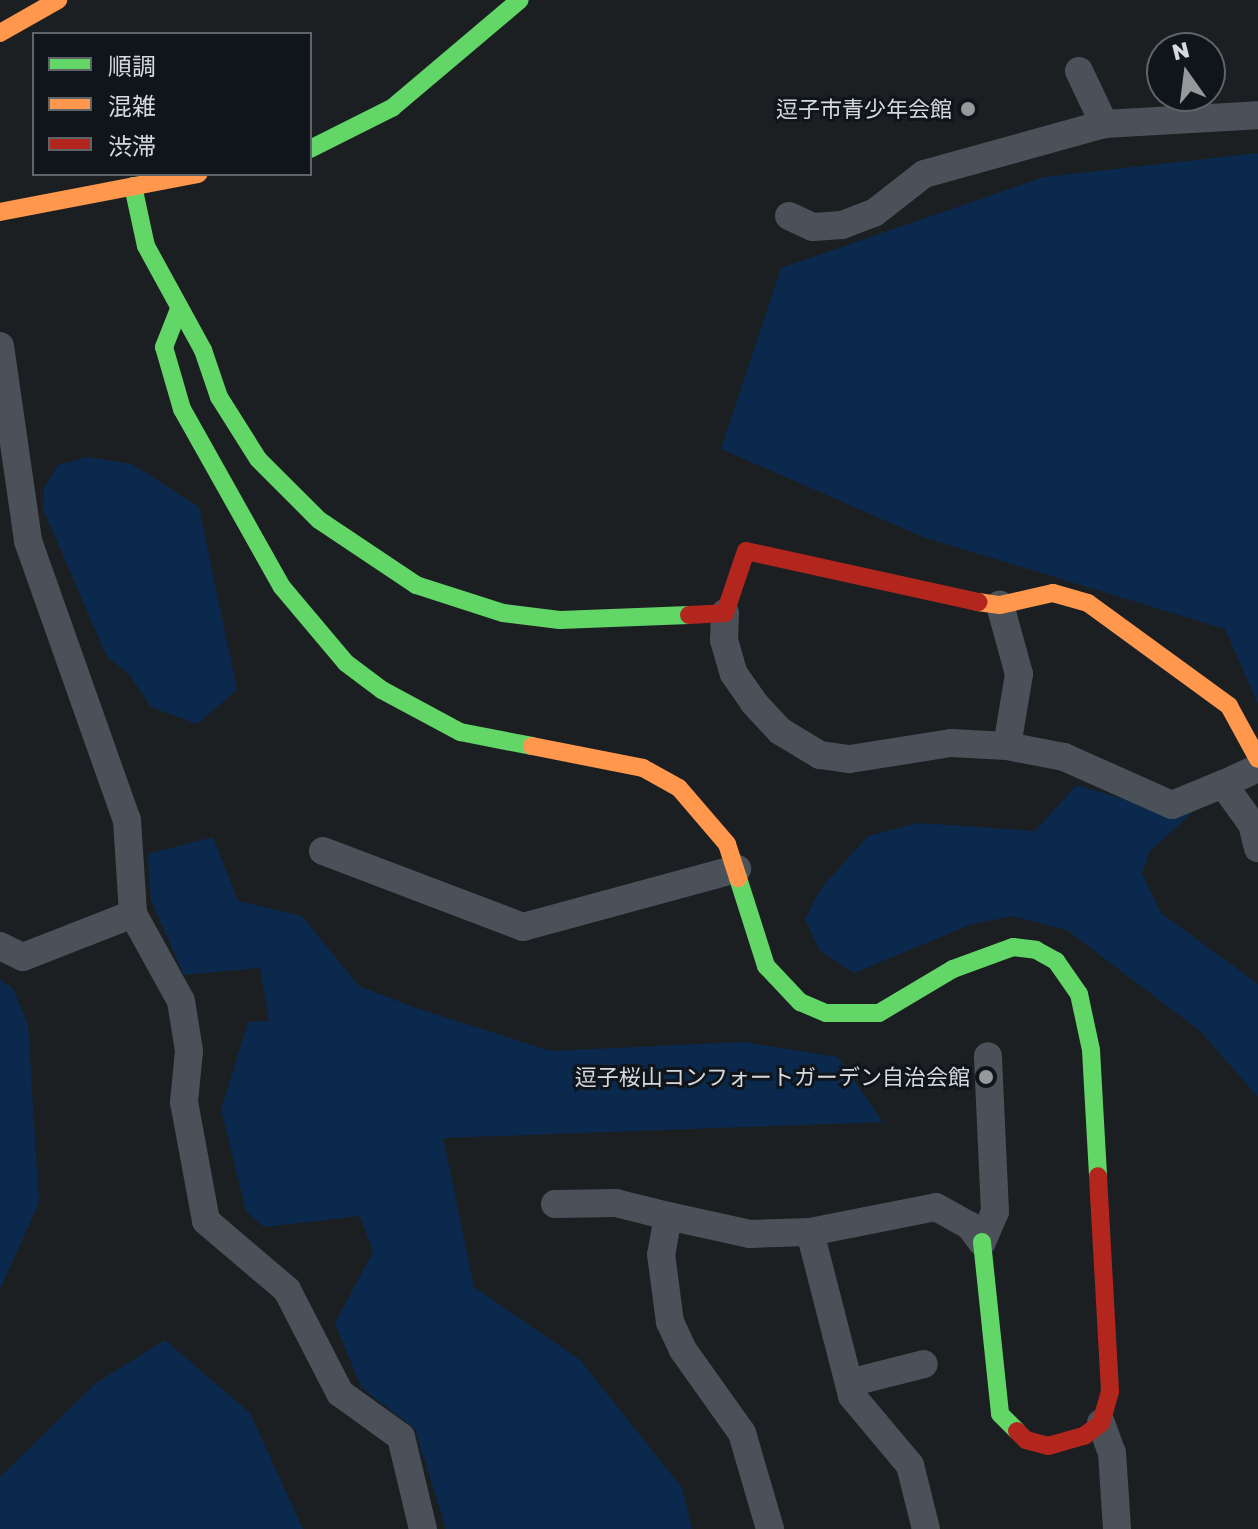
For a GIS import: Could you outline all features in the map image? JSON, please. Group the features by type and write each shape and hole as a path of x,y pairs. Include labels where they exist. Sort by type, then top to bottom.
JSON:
{"street":[{"path":"0,33 58,0"},
{"path":"312,148 392,108 520,0"},
{"path":"1079,71 1104,124"},
{"path":"789,216 813,227 842,225 874,213 924,174 1104,124 1258,115"},
{"path":"0,212 187,176"},
{"path":"133,186 146,246 203,350 219,397 258,459 319,520 416,585 503,613 560,620 725,613"},
{"path":"179,309 164,347 182,409 282,587 346,663 420,714 460,732 643,768 679,788 706,813 737,869 766,966 800,1002 826,1013 879,1013 953,969 1013,947 1036,950 1068,976 1085,1013 1091,1050 1110,1391 1101,1423 1112,1453 1117,1529"},
{"path":"0,346 22,518 127,820 133,914 181,1001 189,1051 184,1102 206,1221 287,1290 340,1393 401,1437 423,1529"},
{"path":"1258,759 1229,706 1088,603 1053,593 1000,605 916,592 746,551 725,613 724,640 734,674 747,694 780,731 820,755 850,759 951,743 1007,746 1064,757 1172,805 1258,768"},
{"path":"1000,605 1019,674 1007,746"},
{"path":"1223,784 1252,824 1258,848"},
{"path":"323,851 523,927 737,869"},
{"path":"0,946 23,957 133,914"},
{"path":"988,1056 995,1212 982,1242 1000,1414 1012,1430 1048,1446 1084,1436 1101,1423"},
{"path":"555,1204 616,1203 750,1234 810,1232 936,1207 969,1225 982,1242"},
{"path":"668,1216 661,1254 670,1322 683,1350 742,1433 770,1529"},
{"path":"810,1232 849,1383 863,1412 897,1445 910,1465 926,1529"},
{"path":"849,1383 924,1364"}],"shaded area":[{"path":"1258,153 1258,704 1225,629 923,537 721,449 781,268 1044,177"},
{"path":"87,457 132,464 199,507 237,690 197,724 151,707 129,674 107,657 43,509 44,488 58,465"},
{"path":"1077,785 1146,806 1192,813 1150,851 1142,873 1161,913 1258,984 1258,1097 1200,1031 1067,930 1013,916 972,924 854,973 820,951 805,919 822,887 868,836 918,823 1035,831"},
{"path":"213,837 238,901 302,916 359,986 416,1008 551,1051 743,1042 838,1057 883,1122 443,1138 474,1287 580,1360 682,1488 692,1529 446,1529 415,1429 361,1387 335,1323 373,1252 360,1216 264,1227 246,1211 221,1110 248,1022 269,1021 260,968 184,975 151,900 148,854"},
{"path":"0,980 13,988 28,1025 39,1203 0,1289"},
{"path":"165,1340 250,1413 303,1529 0,1529 0,1477 96,1383"}],"traffic: fast":[{"path":"312,148 392,108 520,0"},
{"path":"133,186 146,246 203,350 219,397 258,459 319,520 416,585 503,613 560,620 689,615"},
{"path":"179,309 164,347 182,409 282,587 346,663 382,690 460,732 532,746"},
{"path":"738,878 766,966 800,1002 826,1013 879,1013 953,969 1013,947 1036,950 1056,961 1079,994 1091,1050 1098,1176"},
{"path":"982,1242 1000,1414 1017,1431"}],"traffic: slow":[{"path":"0,33 58,0"},
{"path":"0,212 188,176"},
{"path":"978,602 1000,605 1053,593 1088,603 1229,706 1258,759"},
{"path":"532,746 643,768 679,788 727,844 738,878"}],"traffic: jam":[{"path":"689,615 725,613 746,551 978,602"},
{"path":"1017,1431 1026,1440 1048,1446 1084,1436 1101,1423 1110,1391 1098,1176"}],"place":[{"name":"逗子市青少年会館","path":"968,109"},
{"name":"逗子桜山コンフォートガーデン自治会館","path":"986,1077"}]}
